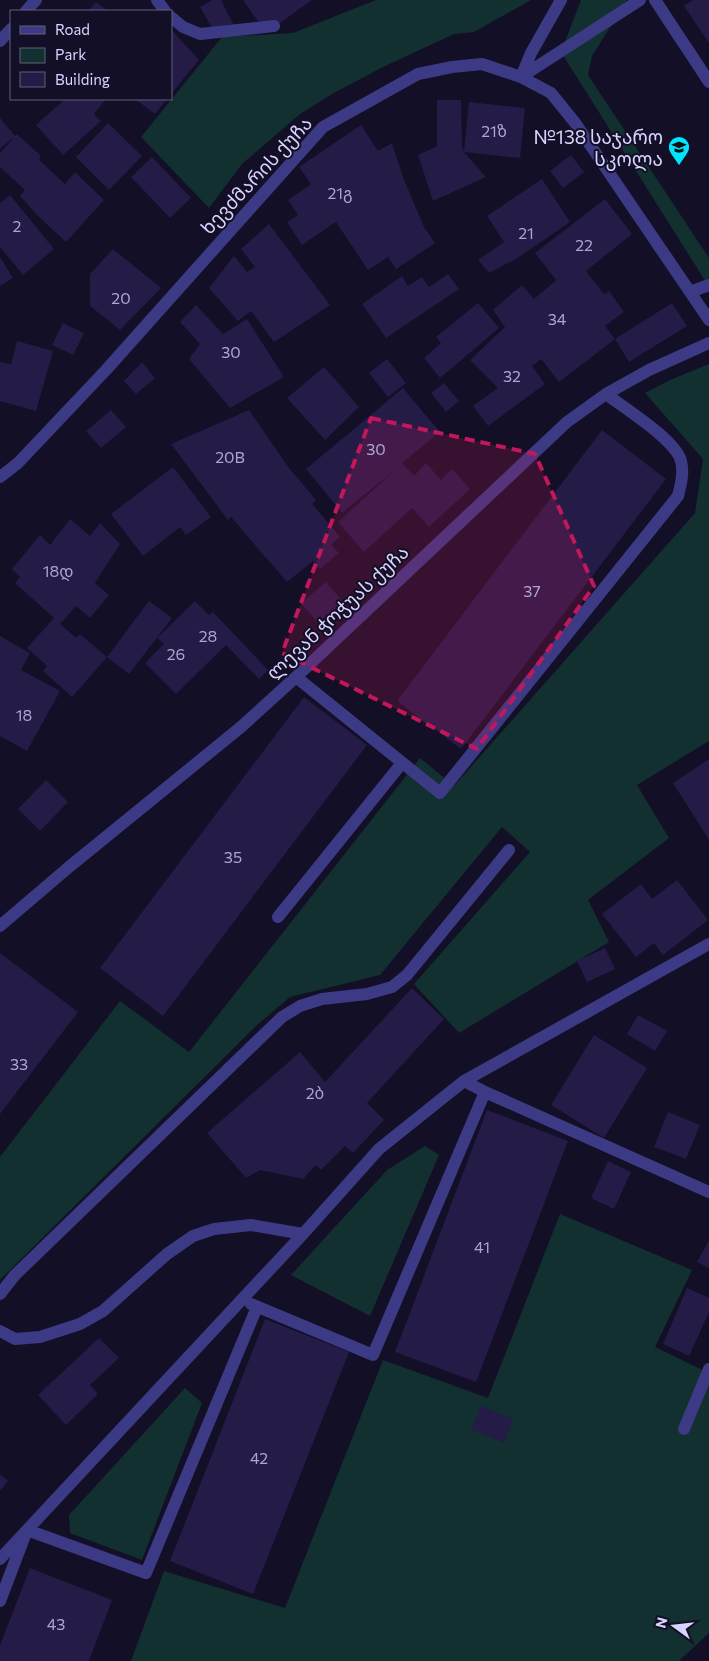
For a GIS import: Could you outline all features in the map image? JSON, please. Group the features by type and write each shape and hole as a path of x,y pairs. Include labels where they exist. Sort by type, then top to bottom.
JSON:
{"street":[{"path":"27,10 36,0"},
{"path":"522,78 531,53 562,0"},
{"path":"522,78 640,0"},
{"path":"655,0 709,82"},
{"path":"172,18 184,27 200,34 274,26"},
{"path":"0,42 10,30"},
{"name":"ხევძმარის ქუჩა","path":"0,477 18,463 106,370 254,202 323,127 418,74 452,67 482,64 522,78 551,92 576,124 709,320"},
{"path":"690,292 709,285"},
{"name":"ლევან ჭოჭუას ქუჩა","path":"0,926 69,867 241,727 567,422 606,394 649,370 709,343"},
{"path":"296,677 440,793 678,496 683,480 681,460 672,447 667,440 606,394"},
{"path":"278,917 402,763"},
{"path":"0,1294 15,1275 282,1017 300,1006 322,999 367,994 392,987 407,975 509,850"},
{"path":"0,1559 303,1234 379,1149 464,1081 709,944"},
{"path":"464,1081 709,1192"},
{"path":"241,1301 373,1355 485,1092"},
{"path":"0,1330 15,1339 40,1337 80,1324 103,1311 167,1254 193,1236 214,1229 251,1225 303,1234"},
{"path":"27,1530 146,1573 257,1307"},
{"path":"684,1429 709,1369"},
{"path":"0,1601 27,1530"}],"highlighted area":[{"path":"371,418 535,454 594,586 477,749 282,653"}],"green space":[{"path":"376,0 531,0 474,32 454,34 383,67 332,94 300,114 242,164 209,208 141,137 222,37 293,33"},
{"path":"581,0 627,0 592,56 588,75 709,258 709,287 561,52"},
{"path":"709,364 709,741 637,785 669,838 588,900 609,942 459,1033 414,984 530,852 502,827 380,975 290,997 257,1025 0,1280 0,1157 120,1001 189,1052 420,758 454,786 695,513 703,459 645,393 670,380"},
{"path":"425,1146 439,1155 370,1316 291,1275 387,1170"},
{"path":"560,1214 692,1270 655,1347 709,1373 709,1633 679,1661 131,1661 164,1571 285,1608 383,1360 488,1398"},
{"path":"185,1388 202,1403 142,1560 70,1533 69,1515"}],"building":[{"path":"212,0 221,0 233,24 212,28 200,7"},
{"path":"243,0 312,0 280,23 259,23"},
{"path":"693,0 709,0 709,43 684,6"},
{"path":"96,2 107,10 89,10"},
{"path":"172,30 199,60 172,93"},
{"path":"64,100 105,100 94,114 101,121 63,155 36,125"},
{"path":"136,100 166,100 155,114"},
{"path":"437,100 461,100 462,147 464,152 486,177 433,201 418,155 437,146"},
{"path":"469,102 525,108 520,158 464,152"},
{"path":"0,118 15,136 0,149"},
{"path":"108,123 142,156 109,190 76,157"},
{"path":"361,125 378,151 392,143 403,177 424,227 435,243 396,269 388,257 368,270 336,222 302,245 287,222 298,215 288,200 311,184 299,167"},
{"path":"17,134 41,156 39,160 65,184 75,172 104,200 66,242 20,196 25,190 0,167 0,153"},
{"path":"571,155 584,172 563,188 550,171"},
{"path":"152,157 191,198 170,218 131,177"},
{"path":"542,179 570,222 516,259 489,273 478,260 504,242 487,216"},
{"path":"10,195 54,249 23,275 0,247 0,203"},
{"path":"605,199 632,234 586,271 604,294 609,291 624,312 605,326 615,339 559,382 541,359 532,366 545,384 488,426 473,406 498,388 470,360 505,327 493,310 522,285 534,299 560,277 556,280 535,253"},
{"path":"269,224 330,305 274,342 251,311 238,321 209,288 234,256 247,272 255,267 241,249"},
{"path":"113,249 161,288 120,330 90,306 90,274"},
{"path":"0,257 13,278 0,286"},
{"path":"448,274 459,289 386,338 362,304 402,276 408,286 422,277 429,287"},
{"path":"478,303 499,328 440,378 424,358 441,343 436,337"},
{"path":"672,303 687,326 629,362 615,339"},
{"path":"196,305 223,334 247,319 284,377 230,408 189,359 200,344 180,322"},
{"path":"63,323 84,333 73,355 52,345"},
{"path":"17,341 53,351 36,411 0,401 0,362 11,364"},
{"path":"387,359 406,383 388,397 369,373"},
{"path":"142,362 155,378 136,394 124,381"},
{"path":"324,367 359,407 325,440 287,398"},
{"path":"444,383 459,401 446,412 431,393"},
{"path":"403,388 440,432 402,463 414,476 426,463 441,480 452,469 470,489 429,527 412,508 364,552 338,522 395,470 342,513 306,469"},
{"path":"111,410 126,427 101,448 86,431"},
{"path":"249,410 289,468 316,500 312,504 340,537 331,545 339,553 320,569 313,561 287,582 231,517 228,520 171,444"},
{"path":"602,430 666,479 461,749 397,701"},
{"path":"173,467 211,517 186,535 180,527 143,556 111,514"},
{"path":"70,519 90,536 100,523 120,544 95,583 109,595 90,618 76,606 60,624 76,638 80,634 107,657 72,697 43,671 47,666 27,648 54,618 15,583 20,577 12,569 40,535 50,545"},
{"path":"326,582 343,602 318,623 301,603"},
{"path":"149,601 172,618 129,674 107,657"},
{"path":"195,601 209,615 213,612 268,670 259,679 226,645 176,694 145,663 164,644 157,638"},
{"path":"0,636 30,653 21,670 60,691 27,751 0,736"},
{"path":"304,697 367,745 163,1016 100,968"},
{"path":"709,759 709,840 673,783"},
{"path":"46,780 68,802 40,831 18,809"},
{"path":"677,880 708,920 663,955 654,943 636,957 602,914 641,884 652,899"},
{"path":"605,948 615,969 587,982 577,961"},
{"path":"0,953 78,1012 0,1114"},
{"path":"412,988 444,1019 367,1103 384,1120 353,1153 345,1146 321,1170 316,1165 303,1179 260,1170 246,1178 207,1133 300,1052 325,1082"},
{"path":"638,1015 667,1031 655,1051 627,1034"},
{"path":"594,1035 647,1068 604,1138 551,1105"},
{"path":"487,1110 568,1141 476,1382 395,1352"},
{"path":"668,1112 700,1125 686,1159 654,1147"},
{"path":"608,1161 631,1172 614,1209 591,1198"},
{"path":"709,1240 709,1268 697,1262"},
{"path":"687,1288 709,1298 709,1312 689,1356 663,1344"},
{"path":"265,1319 349,1352 253,1594 170,1561"},
{"path":"99,1338 119,1358 90,1385 98,1394 66,1425 38,1395"},
{"path":"481,1406 513,1419 504,1443 471,1430"},
{"path":"0,1474 8,1481 0,1491"},
{"path":"30,1568 112,1600 89,1661 0,1661 0,1645"}],"place":[{"name":"№138 საჯარო სკოლა","path":"679,166"}]}
